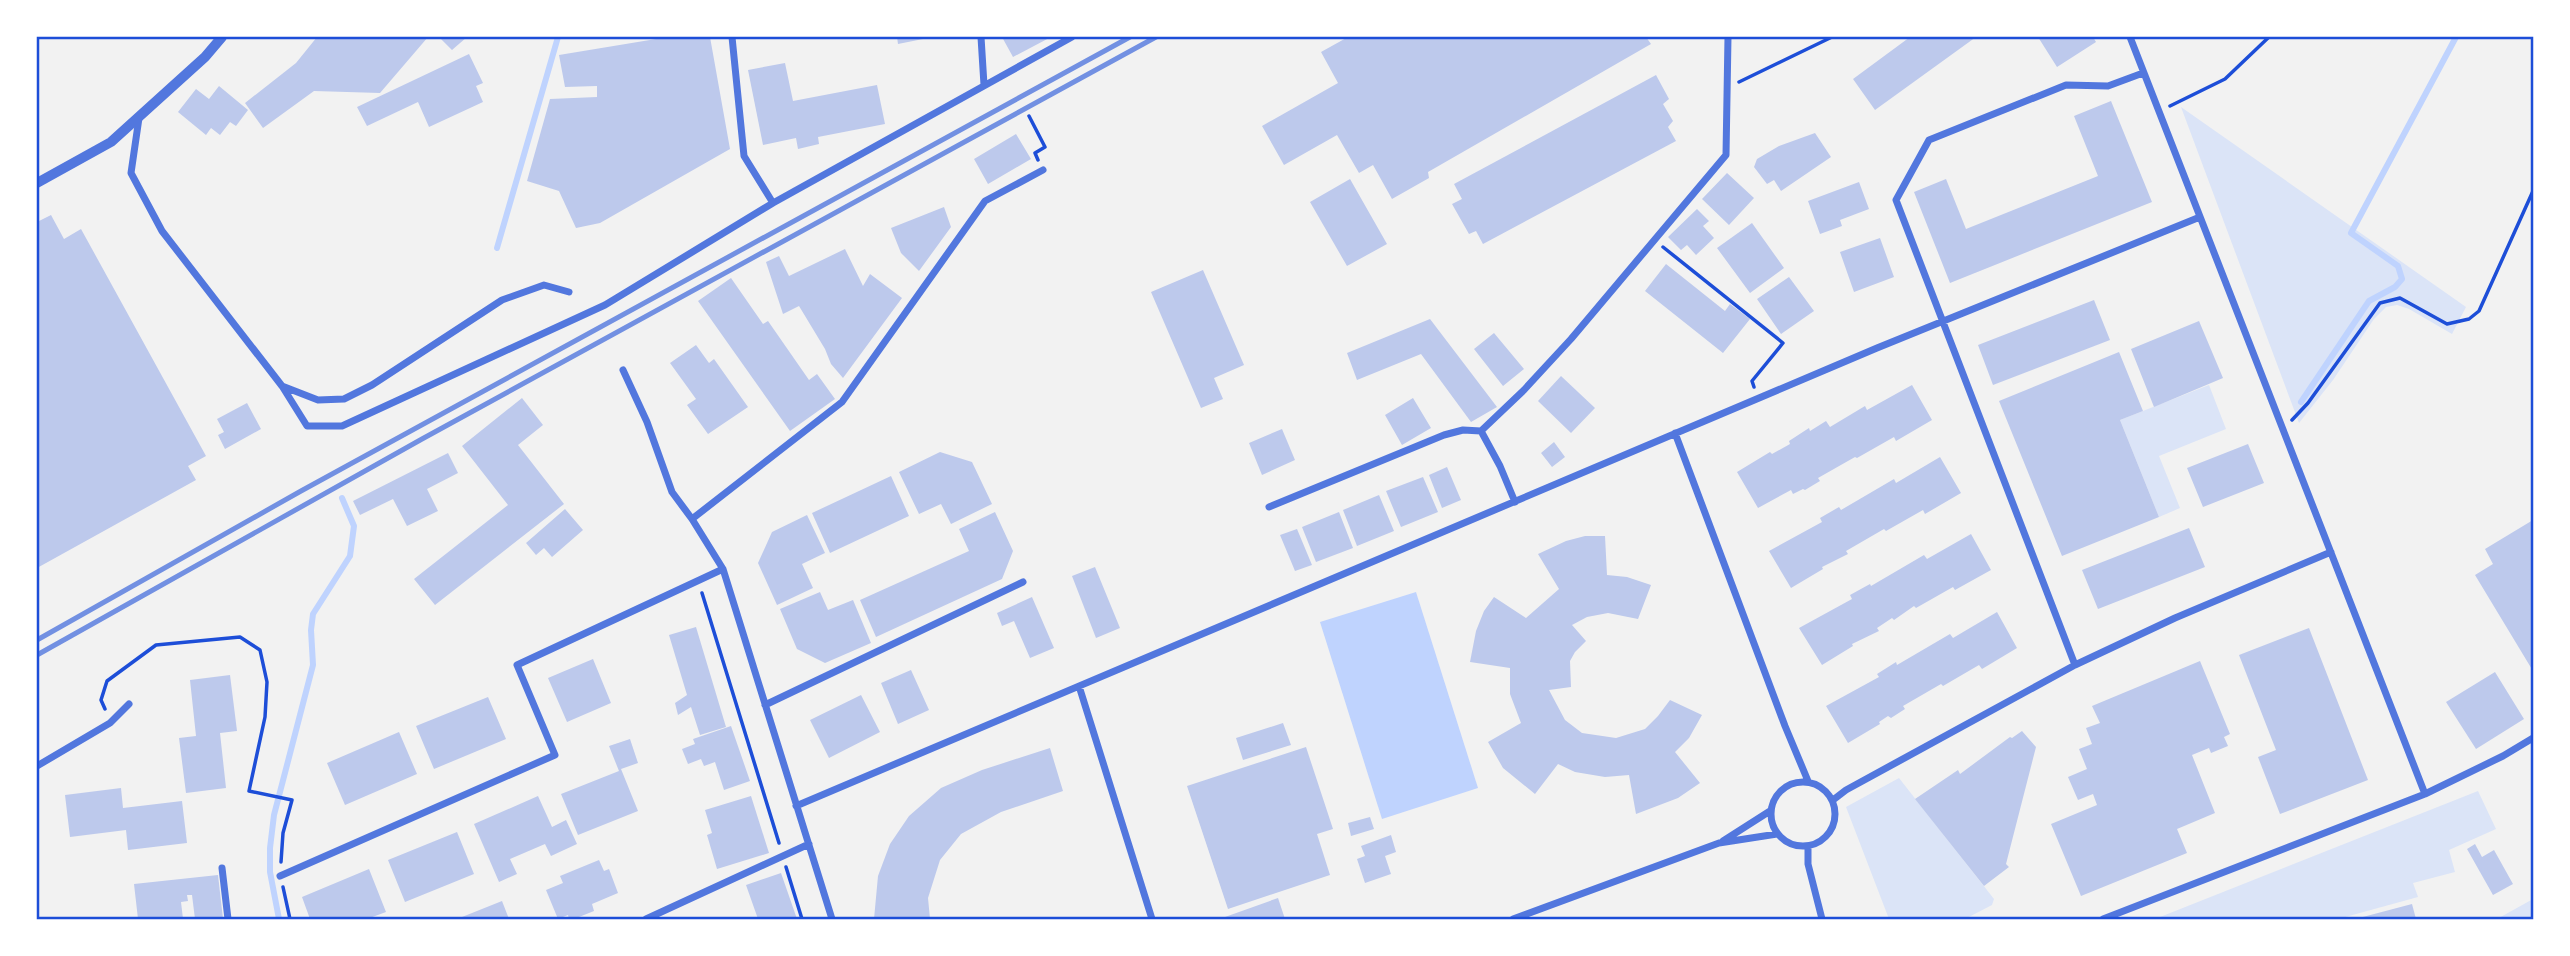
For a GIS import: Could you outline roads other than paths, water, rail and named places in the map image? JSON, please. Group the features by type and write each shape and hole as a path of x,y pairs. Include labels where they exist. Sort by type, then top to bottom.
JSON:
{"street":[{"path":"37,183 111,142 205,57 222,37"},
{"path":"732,37 744,156 773,202"},
{"path":"981,37 984,85"},
{"path":"139,117 131,173 162,231 282,386 307,426 342,426 606,305 773,202 1072,37"},
{"path":"1269,507 1444,435 1463,430 1481,431 1571,339 1726,155 1728,37"},
{"path":"2130,37 2425,794"},
{"path":"2075,665 1896,200 1929,140 2066,85 2108,86 2143,73"},
{"path":"692,519 842,402 985,201 1043,170"},
{"path":"796,806 1758,398 2200,217"},
{"path":"282,386 318,400 344,399 372,385 502,300 544,285 569,292"},
{"path":"623,370 647,422 672,492 723,569 832,919"},
{"path":"1481,431 1500,466 1514,502"},
{"path":"1675,433 1808,781"},
{"path":"1833,800 1846,790 2075,665 2175,618 2331,552"},
{"path":"280,876 555,755 517,665 723,569"},
{"path":"765,705 1023,582"},
{"path":"1079,686 1152,919"},
{"path":"37,766 110,723 129,704"},
{"path":"2103,919 2425,794 2503,756 2533,738"},
{"path":"1808,781 1827,791 1833,800 1835,810 1832,829 1817,843 1797,846 1777,834 1770,811 1779,791 1787,785 1808,781"},
{"path":"1719,843 1770,811"},
{"path":"1513,919 1719,843 1777,834"},
{"path":"646,919 809,844"},
{"path":"1808,846 1808,864 1822,919"},
{"path":"222,868 228,919"}],"water":[{"path":"1416,592 1478,788 1382,819 1320,622"}],"waterway":[{"path":"497,248 558,37"},
{"path":"2301,402 2369,301 2395,287 2402,279 2398,266 2351,233 2456,37"},
{"path":"279,919 270,872 274,815 313,665 313,614 350,556 354,526 342,498"}],"railway":[{"path":"37,640 301,491 1130,37"},
{"path":"37,655 422,439 1156,37"}]}
